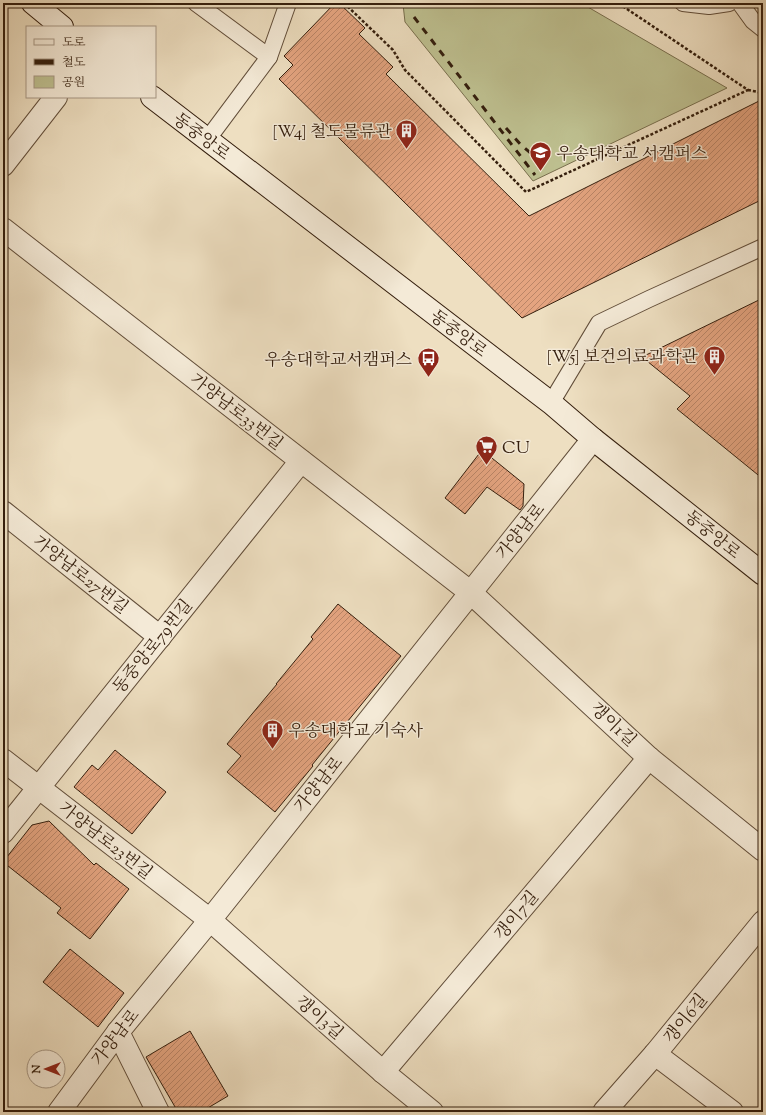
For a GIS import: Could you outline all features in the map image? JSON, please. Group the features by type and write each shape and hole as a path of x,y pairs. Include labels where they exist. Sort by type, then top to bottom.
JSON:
{"street":[{"path":"33,3 61,26"},
{"path":"3,165 55,98"},
{"name":"동중앙로","path":"153,98 551,403 763,574"},
{"name":"가양남로33번길","path":"3,230 470,592"},
{"name":"가양남로","path":"59,1112 118,1032 210,920 593,438"},
{"name":"동중앙로79번길","path":"3,832 301,461"},
{"name":"가양남로27번길","path":"3,512 160,637"},
{"name":"갱이1길","path":"470,592 649,758 763,850"},
{"name":"갱이7길","path":"383,1072 649,758"},
{"name":"가양남로23번길","path":"3,760 210,920"},
{"name":"갱이3길","path":"210,920 383,1072 432,1112"},
{"name":"갱이6길","path":"604,1112 655,1054 763,922"},
{"path":"118,1032 158,1112"},
{"path":"655,1054 732,1112"}],"lane":[{"path":"196,3 269,57"},
{"path":"207,140 269,57 288,3"},
{"path":"683,3 709,6 729,3"},
{"path":"740,3 753,21 763,29"},
{"path":"551,403 599,324 649,299 763,247"}],"path":[{"path":"344,3 393,50 405,70 526,192 748,90"},
{"path":"618,3 748,90 763,93"}],"green space":[{"path":"581,3 727,88 533,181 405,22 403,4"}],"building":[{"name":"[W4] 철도물류관","path":"335,3 339,3 365,28 359,34 393,67 386,74 529,216 763,99 763,199 522,318 279,79 293,65 284,56"},
{"name":"[W5] 보건의료과학관","path":"763,298 763,479 677,409 690,396 642,357"},
{"name":"CU","path":"482,450 524,484 523,506 520,510 487,487 465,514 445,498"},
{"path":"338,604 401,656 275,812 227,772 241,756 227,744 313,639 311,637"},
{"path":"115,750 166,792 132,834 74,787 92,765 98,770"},
{"path":"49,821 94,865 96,863 129,889 90,939 57,913 61,908 3,862 32,825"},
{"path":"70,949 124,993 98,1027 43,982"},
{"path":"190,1031 228,1096 201,1112 178,1112 146,1057"}],"railway":[{"path":"414,17 535,175"},
{"path":"506,128 521,145 546,166"}],"place":[{"name":"[W4] 철도물류관","path":"407,150"},
{"name":"우송대학교 서캠퍼스","path":"541,172"},
{"name":"[W5] 보건의료과학관","path":"714,376"},
{"name":"우송대학교서캠퍼스","path":"428,378"},
{"name":"CU","path":"486,466"},
{"name":"우송대학교 기숙사","path":"272,750"}]}
